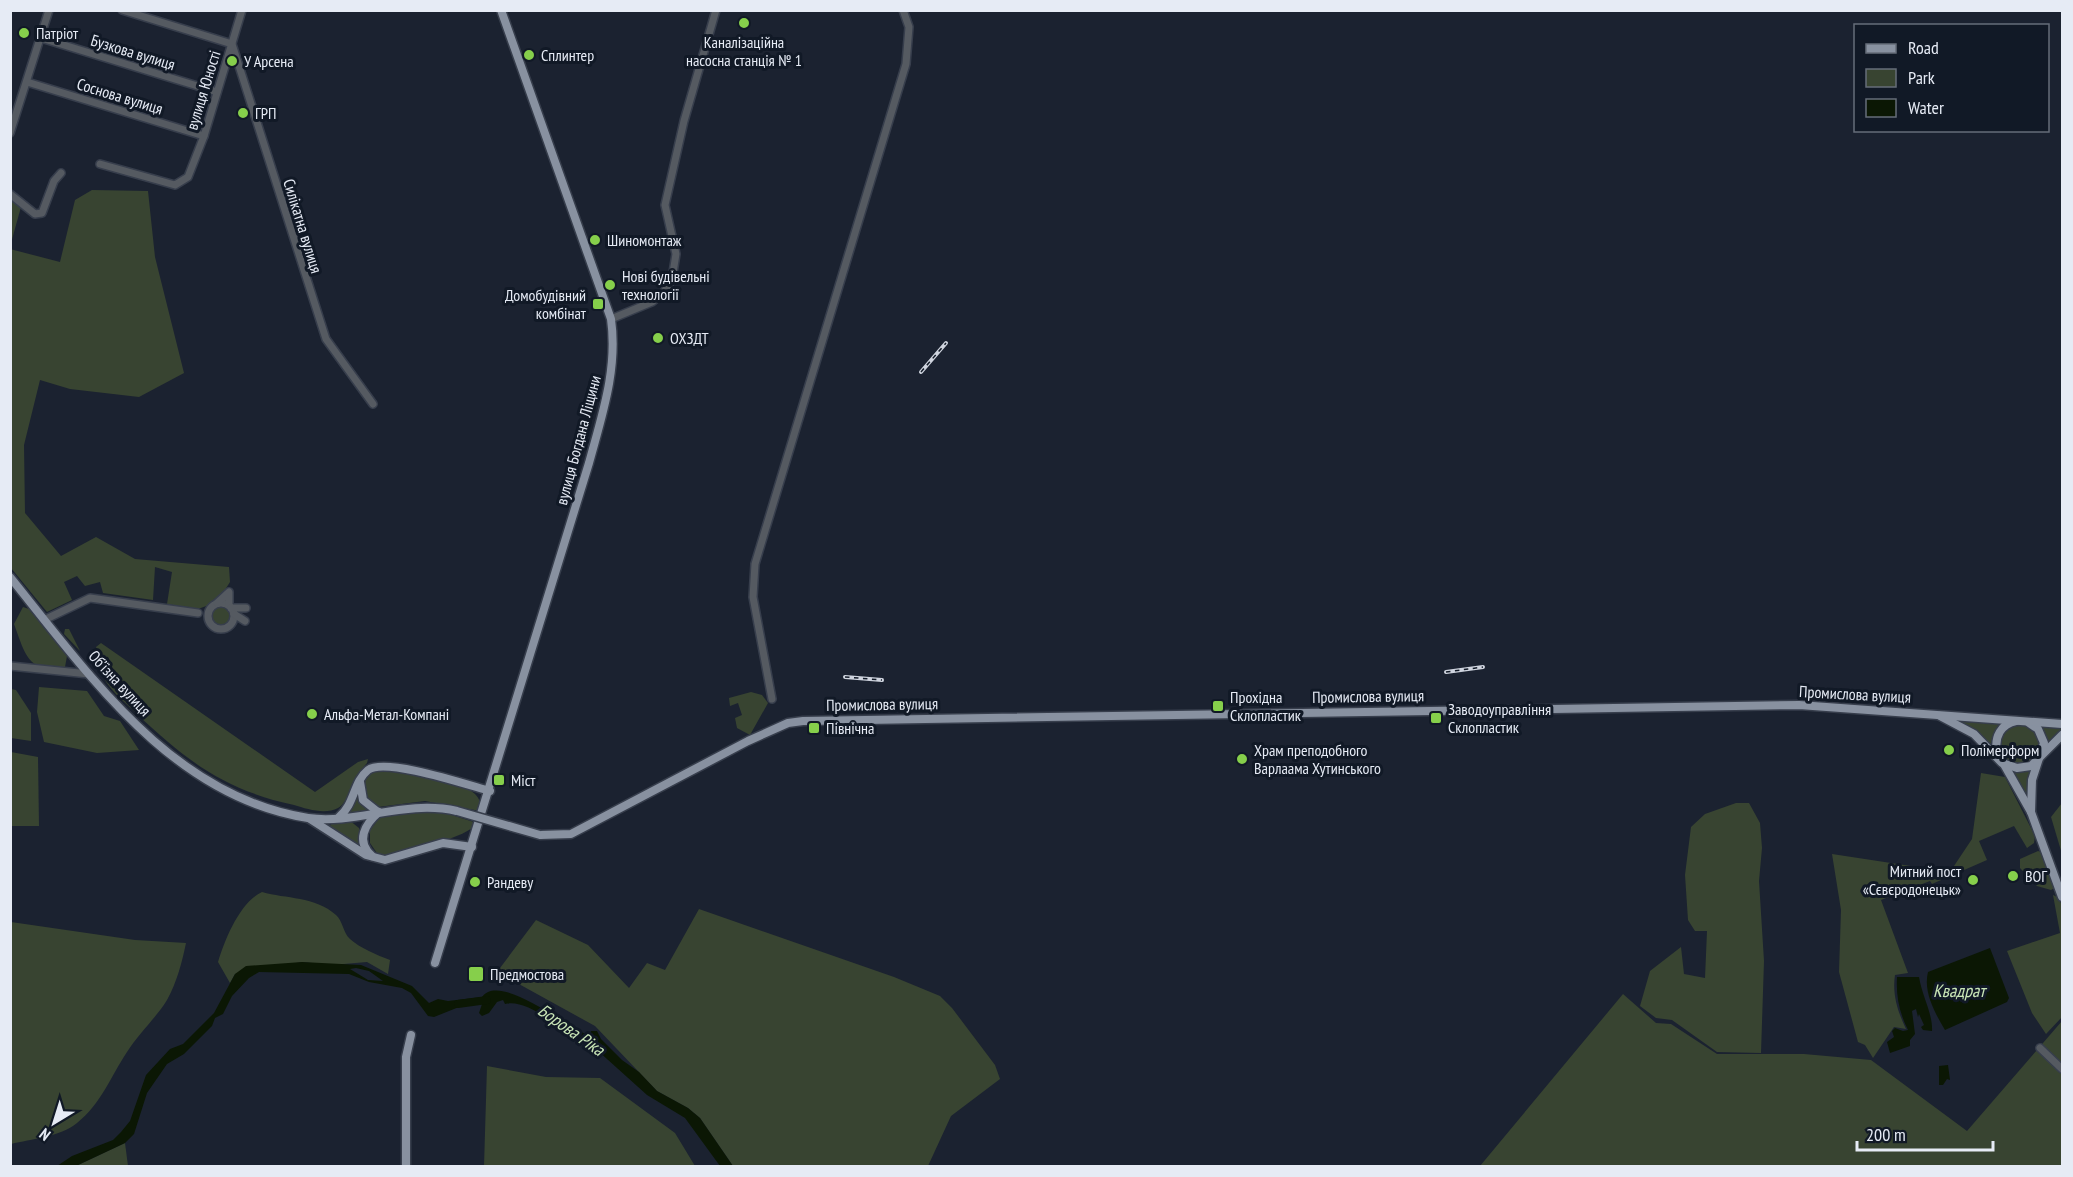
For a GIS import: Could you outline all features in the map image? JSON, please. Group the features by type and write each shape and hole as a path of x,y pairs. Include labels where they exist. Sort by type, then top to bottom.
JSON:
{"main road":[{"name":"вулиця Богдана Ліщини","path":"472,847 603,412 613,360 611,319 501,10"},
{"name":"Об’їзна вулиця","path":"10,578 89,674 131,719 180,763 225,790 307,818"},
{"name":"Промислова вулиця","path":"307,818 339,817 422,807 457,811 540,835 571,834 748,741 788,723 803,721 1764,705 1835,706 2062,724"},
{"name":"Промислова вулиця","path":"1934,714 1974,734 2002,763"},
{"path":"2031,812 2032,780 2044,743 2042,734 2033,725 2021,720 2010,722 1997,736 1995,744 2002,763 2031,812 2062,897"},
{"path":"2002,763 2012,767 2028,767 2062,735"},
{"path":"339,817 350,804 361,779 372,768 385,766 490,791"},
{"path":"361,779 361,796 379,812 370,819 363,832 366,848 375,858"},
{"path":"307,818 356,849 375,858 395,859 442,843 472,847 435,963"},
{"path":"406,1167 406,1057 411,1035"}],"street":[{"path":"10,133 49,10"},
{"path":"122,10 232,44"},
{"name":"вулиця Юності","path":"100,164 175,185 188,177 204,136 242,10"},
{"path":"611,319 652,302 664,292 672,279 676,254 665,205 684,121 716,10"},
{"path":"772,699 753,597 755,564 906,64 909,27 903,10"},
{"name":"Бузкова вулиця","path":"41,38 217,92"},
{"name":"Силікатна вулиця","path":"232,44 326,339 374,404"},
{"name":"Соснова вулиця","path":"27,82 204,136"},
{"path":"10,194 35,214 42,213 54,181 61,173"},
{"path":"44,620 90,598 198,613 210,609 229,592 233,612 228,628 221,630 198,613"},
{"path":"217,603 233,612"},
{"path":"209,622 210,609"},
{"path":"10,666 89,674"},
{"path":"2040,1047 2062,1069"}],"green space":[{"path":"92,190 148,191 155,257 184,373 139,397 70,389 40,380 24,445 25,513 61,556 96,537 135,559 229,567 230,582 221,596 209,605 198,609 167,604 172,572 155,567 153,600 103,593 100,582 85,586 77,576 64,582 72,600 47,612 11,568 10,249 60,262 75,200"},
{"path":"11,198 21,207 11,243"},
{"path":"221,606 228,609 231,616 228,623 221,626 214,623 211,616 214,609"},
{"path":"23,607 29,609 67,656 65,667 43,667 29,659 14,624"},
{"path":"65,629 69,629 80,651 64,634"},
{"path":"101,643 315,792 358,762 368,759 367,763 342,805 327,811 310,810 270,799 228,782 209,772 174,747 115,693 101,671 96,647"},
{"path":"39,687 87,691 104,716 120,721 139,750 97,753 44,742 37,712"},
{"path":"11,689 16,690 31,713 31,741 11,738"},
{"path":"751,692 762,695 768,703 750,735 737,728 735,718 742,715 738,703 730,706 729,698"},
{"path":"1951,718 2006,721 1996,730 1992,746 1981,736"},
{"path":"2019,724 2027,725 2033,730 2038,736 2038,752 2033,758 2027,763 2019,764 2011,763 2005,758 2000,752 1999,744 2000,736 2005,730 2011,725"},
{"path":"2039,725 2062,727 2062,729 2047,743 2045,732"},
{"path":"11,752 38,757 39,826 11,826"},
{"path":"374,768 411,773 457,784 477,796 480,811 425,801 378,807 364,796 364,780"},
{"path":"2032,768 2027,781 2028,801 2012,771"},
{"path":"1981,773 2005,777 2035,836 2034,843 2027,848 2014,826 1979,841 1987,860 1932,884 1930,881 1881,900 1908,973 1895,975 1894,982 1896,1003 1906,1029 1894,1027 1873,1058 1865,1045 1858,1042 1839,972 1841,910 1832,854 1950,872 1972,839"},
{"path":"357,790 360,800 369,811 349,813"},
{"path":"1736,803 1749,803 1760,823 1762,848 1759,881 1764,961 1761,1053 1717,1052 1672,1020 1656,1018 1640,1006 1650,971 1681,947 1684,974 1705,978 1707,931 1695,931 1688,920 1685,875 1691,827 1705,814"},
{"path":"2062,803 2062,854 2051,817"},
{"path":"439,811 477,823 462,834 389,856 379,856 370,843 370,830 381,816 397,812"},
{"path":"349,820 359,828 361,848 329,827 333,822"},
{"path":"2038,851 2041,852 2056,887 2051,890 2037,886 2020,868 2020,859"},
{"path":"262,892 310,901 328,909 336,915 350,939 374,954 390,960 388,974 367,962 332,965 302,962 235,974 230,983 218,962 221,953 240,912"},
{"path":"2053,895 2059,898 2062,906 2062,1017 2046,1034 2032,1013 2007,951 2060,933"},
{"path":"699,909 894,977 940,996 952,1008 995,1065 1000,1079 951,1116 928,1166 733,1166 700,1118 688,1108 657,1091 595,1026 497,972 536,920 588,945 629,988 647,963 665,970"},
{"path":"11,922 135,940 186,943 179,972 167,1000 132,1045 93,1107 70,1128 45,1137 11,1144"},
{"path":"1623,994 1656,1023 1671,1024 1717,1054 1804,1054 1871,1060 1967,1131 2062,1021 2062,1166 1480,1166"},
{"path":"487,1066 546,1077 600,1078 675,1133 695,1166 484,1166"},
{"path":"125,1143 128,1166 76,1166"}],"water":[{"name":"Квадрат","path":"1990,948 2009,998 2007,1002 1945,1030 1929,995 1928,972"},
{"path":"302,962 361,965 412,986 429,1003 438,999 448,1001 482,997 491,991 503,991 533,1003 586,1034 583,1043 535,1011 514,1003 505,1004 503,1000 497,1002 489,1013 482,1016 479,1013 482,1004 474,1001 434,1017 428,1016 411,993 402,988 369,982 349,974 259,972 249,978 232,996 223,1014 215,1018 212,1026 184,1054 167,1064 147,1093 134,1134 125,1143 76,1166 57,1166 72,1156 113,1140 121,1132 130,1121 146,1075 170,1049 183,1044 214,1013 235,974 246,966","holes":["350,969 369,971 383,981 368,980"]},
{"path":"1897,977 1919,977 1931,1018 1932,1031 1923,1030 1921,1027 1924,1025 1919,1014 1918,1017 1916,1009 1912,1011 1915,1034 1910,1040 1910,1046 1890,1053 1887,1042 1894,1037 1892,1031 1895,1028 1908,1030 1899,1004"},
{"path":"591,1031 597,1031 601,1039 622,1060 639,1072 657,1091 688,1108 700,1118 733,1166 720,1166 685,1118 647,1095 597,1050 586,1047"},
{"path":"1948,1065 1950,1080 1947,1079 1943,1085 1939,1085 1939,1066"}],"waterway":[{"name":"Борова Ріка","path":"458,1004 487,1000"}],"railway":[{"path":"921,372 946,343"},
{"path":"1446,672 1483,667"},
{"path":"845,677 882,680"}],"place":[{"name":"Каналізаційна насосна станція № 1","path":"744,23"},
{"name":"Патріот","path":"24,33"},
{"name":"Сплинтер","path":"529,55"},
{"name":"У Арсена","path":"232,61"},
{"name":"ГРП","path":"243,113"},
{"name":"Шиномонтаж","path":"595,240"},
{"name":"Нові будівельні технології","path":"610,285"},
{"name":"Домобудівний комбінат","path":"598,304"},
{"name":"ОХЗДТ","path":"658,338"},
{"name":"Прохідна Склопластик","path":"1218,706"},
{"name":"Альфа-Метал-Компані","path":"312,714"},
{"name":"Заводоуправління Склопластик","path":"1436,718"},
{"name":"Північна","path":"814,728"},
{"name":"Полімерформ","path":"1949,750"},
{"name":"Храм преподобного Варлаама Хутинського","path":"1242,759"},
{"name":"Міст","path":"499,780"},
{"name":"ВОГ","path":"2013,876"},
{"name":"Митний пост «Сєвєродонецьк»","path":"1973,880"},
{"name":"Рандеву","path":"475,882"},
{"name":"Предмостова","path":"476,974"}]}
